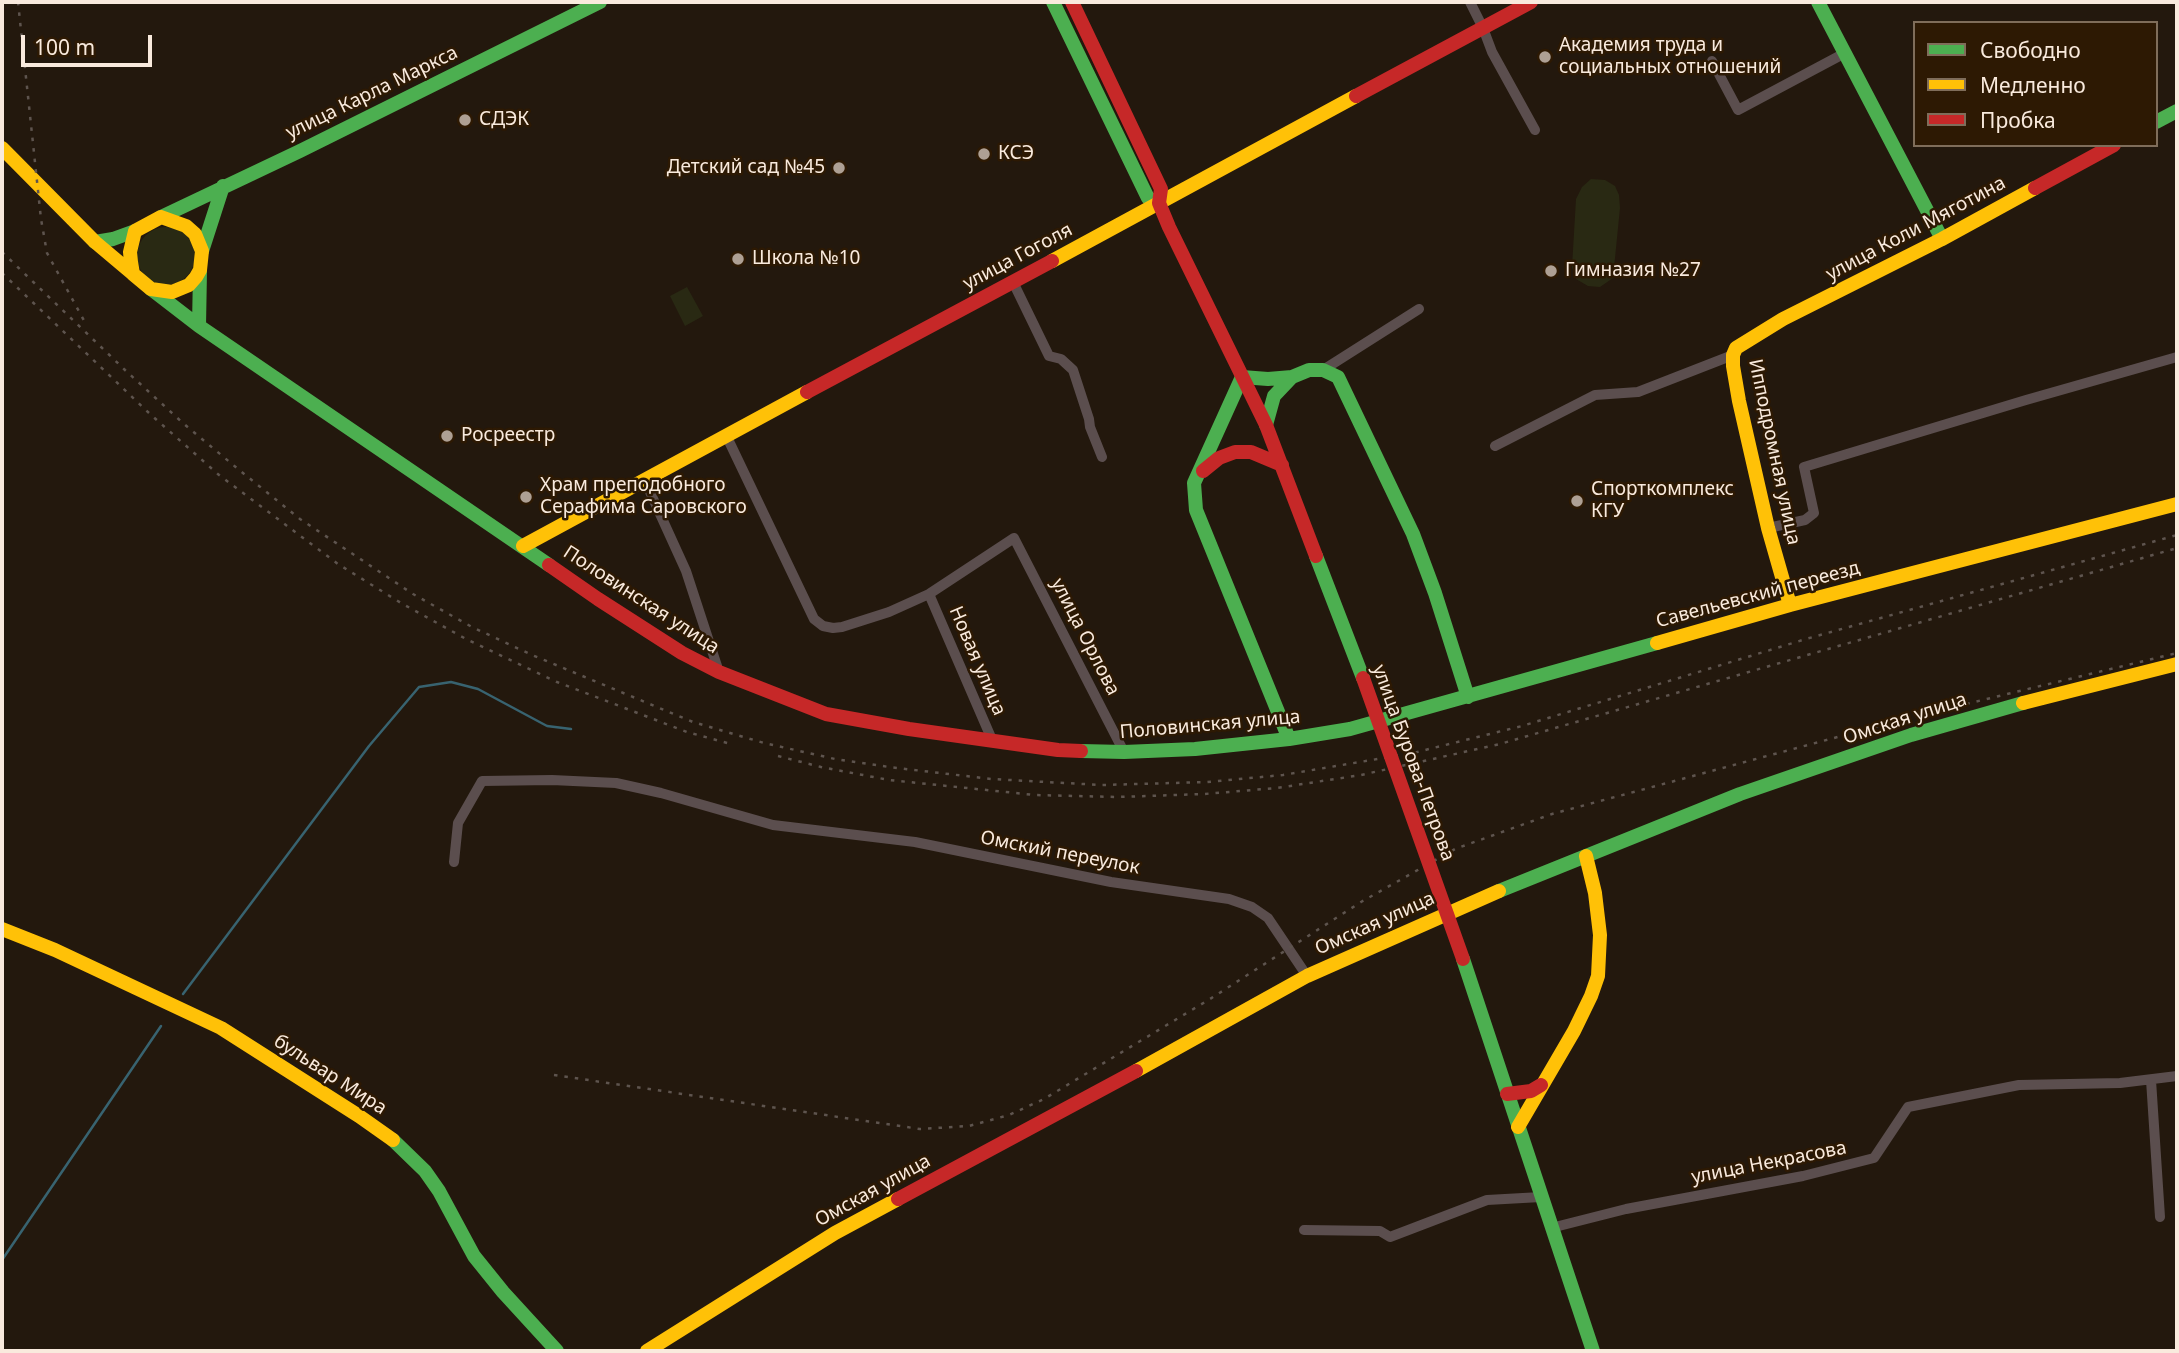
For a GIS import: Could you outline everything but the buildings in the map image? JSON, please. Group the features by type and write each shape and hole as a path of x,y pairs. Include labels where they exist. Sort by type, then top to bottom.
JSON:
{"main road":[{"name":"улица Карла Маркса","path":"160,217 300,151 600,2"},
{"name":"улица Бурова-Петрова","path":"1053,2 1148,198 1159,203"},
{"name":"улица Бурова-Петрова","path":"1072,2 1161,190 1159,203 1266,425 1282,465 1363,678 1462,959 1593,1351"},
{"name":"улица Гоголя","path":"523,545 1531,2"},
{"path":"1818,2 1942,239"},
{"path":"2158,121 2177,111"},
{"name":"улица Коли Мяготина","path":"1735,352 1783,320 1942,239 2110,147"},
{"path":"2,148 95,242 151,289 164,292 182,289 189,285 200,270"},
{"path":"200,326 202,251 223,186"},
{"path":"95,242 113,239 160,217 186,226 195,234 202,251"},
{"path":"133,274 130,252 135,230"},
{"name":"Половинская улица","path":"151,289 397,462 650,633 719,672 826,714 993,742 1058,750 1124,752 1195,749 1289,739 1350,729"},
{"name":"Ипподромная улица","path":"1735,352 1733,366 1739,401 1768,528 1790,605"},
{"path":"1289,739 1196,510 1194,483 1242,377 1292,377 1309,370 1323,370 1338,377 1412,532 1435,593 1468,697"},
{"path":"1266,425 1274,396 1292,377"},
{"path":"1199,474 1219,458 1235,452 1251,452 1282,465"},
{"name":"Савельевский переезд","path":"1350,729 1790,605 2177,503"},
{"name":"Омская улица","path":"647,1351 682,1326 835,1233 1307,976 1476,900 1717,803 1911,735 2025,702 2177,664"},
{"path":"1518,1127 1574,1031 1598,976 1600,935 1595,893 1586,856"},
{"name":"бульвар Мира","path":"2,929 55,950 221,1028 359,1115 401,1146 425,1171 439,1191 474,1256 557,1351"},
{"path":"1507,1094 1531,1091 1541,1085"}],"street":[{"path":"1470,2 1492,52 1535,130"},
{"path":"1712,61 1738,110 1845,53"},
{"path":"1013,282 1049,356 1061,359 1073,370 1090,428 1102,457"},
{"path":"1323,370 1419,309"},
{"name":"улица Коли Мяготина","path":"1495,446 1595,395 1638,392 1735,352"},
{"path":"1768,528 1805,520 1814,513 1804,467 2177,357"},
{"path":"726,435 814,619 823,626 842,627 890,612 929,594"},
{"path":"645,481 686,571 719,672"},
{"name":"улица Орлова","path":"929,594 1014,538 1124,752"},
{"name":"Новая улица","path":"929,594 993,742"},
{"name":"Омский переулок","path":"454,862 458,823 482,780 616,783 772,825 915,842 1111,882 1228,899 1252,907 1268,918 1307,976"},
{"name":"улица Некрасова","path":"1551,1228 1626,1209 1803,1177 1874,1158 1908,1107 2019,1085 2120,1083 2177,1076"},
{"path":"2151,1080 2160,1217"},
{"path":"1304,1230 1380,1231 1390,1237 1487,1200 1541,1197"}],"shaded area":[{"path":"1591,179 1605,180 1615,186 1619,195 1613,278 1600,287 1588,286 1576,279 1572,267 1576,199 1582,187"},
{"path":"166,227 177,229 190,240 195,256 193,267 182,280 166,285 155,283 142,272 137,256 139,245 150,232"},
{"path":"687,287 703,316 685,326 670,296"}],"waterway":[{"path":"183,994 369,746 419,687 451,682 478,689 547,726 571,729"},
{"path":"2,1260 161,1026"}],"railway":[{"path":"18,2 47,253 87,326"},
{"path":"2,252 125,370 238,469 300,519 413,594 472,627 532,655 693,722 764,743 835,759 889,767 991,779 1102,785 1207,782 1283,775 1413,753 1522,726 1806,639 2177,535"},
{"path":"2,273 150,414 219,475 338,564 466,639 557,682 687,732 731,744"},
{"path":"778,756 889,780 1035,795 1117,797 1277,788 1361,775 1500,744 2177,548"},
{"path":"554,1075 920,1129 969,1126 1009,1115 1044,1099 1210,999 1361,902 1455,849 1552,814 1908,718 2177,653"}],"traffic: fast":[{"path":"161,217 600,2"},
{"path":"1053,2 1148,198 1159,203"},
{"path":"1818,2 1942,239"},
{"path":"2158,121 2177,111"},
{"path":"202,251 223,186"},
{"path":"95,242 135,231"},
{"path":"199,326 200,271"},
{"path":"151,289 199,326 549,565"},
{"path":"1242,377 1292,377 1309,370 1323,370 1338,377 1413,534 1468,697"},
{"path":"1242,377 1194,483 1196,510 1289,739"},
{"path":"1266,425 1274,396 1292,377"},
{"path":"1316,556 1363,678"},
{"path":"1081,751 1195,749 1289,739 1350,729 1657,643"},
{"path":"1499,891 1740,794 1911,735 2023,703"},
{"path":"1463,959 1593,1351"},
{"path":"393,1140 425,1171 439,1191 474,1256 557,1351"}],"traffic: slow":[{"path":"1052,261 1356,96"},
{"path":"2,148 95,242 133,274"},
{"path":"1790,605 1768,528 1739,401 1733,366 1736,348 1783,319 1942,239 2035,188"},
{"path":"161,217 186,226 195,234 202,251 200,270 196,277 189,285 172,292 151,289 133,274 131,262 130,252 135,231 161,217"},
{"path":"523,546 807,392"},
{"path":"1657,643 1790,605 2177,504"},
{"path":"2023,703 2177,664"},
{"path":"1518,1127 1574,1031 1598,976 1600,935 1595,893 1586,856"},
{"path":"1136,1071 1307,976 1499,891"},
{"path":"2,929 55,950 221,1028 393,1140"},
{"path":"647,1351 835,1233 898,1199"}],"traffic: jam":[{"path":"1072,2 1161,189 1159,203 1169,227 1266,425 1316,556"},
{"path":"1356,96 1531,2"},
{"path":"2035,188 2110,147"},
{"path":"807,392 1052,261"},
{"path":"1203,471 1219,458 1235,452 1251,452 1282,465"},
{"path":"549,565 682,653 719,672 826,714 909,729 1081,751"},
{"path":"1363,678 1463,959"},
{"path":"898,1199 1136,1071"},
{"path":"1507,1094 1531,1091 1541,1085"}],"place":[{"name":"Академия труда и социальных отношений","path":"1545,57"},
{"name":"СДЭК","path":"465,120"},
{"name":"КСЭ","path":"984,154"},
{"name":"Детский сад №45","path":"839,168"},
{"name":"Школа №10","path":"738,259"},
{"name":"Гимназия №27","path":"1551,271"},
{"name":"Росреестр","path":"447,436"},
{"name":"Храм преподобного Серафима Саровского","path":"526,497"},
{"name":"Спорткомплекс КГУ","path":"1577,501"}]}
